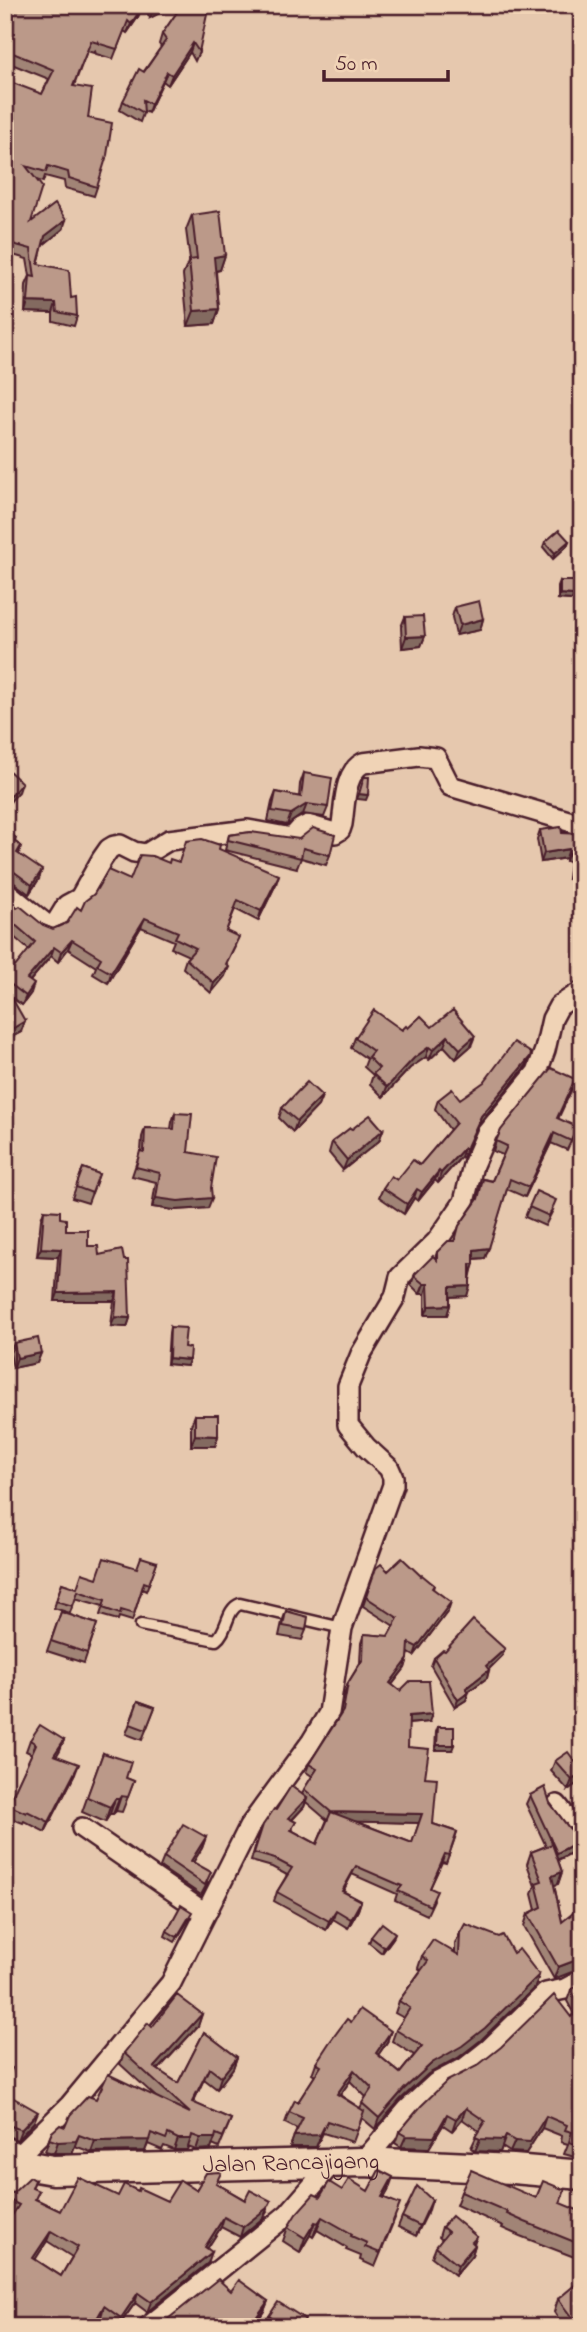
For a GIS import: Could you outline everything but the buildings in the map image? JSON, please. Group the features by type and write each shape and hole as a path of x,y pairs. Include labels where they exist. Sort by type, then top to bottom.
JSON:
{"main road":[{"name":"Jalan Rancajigang","path":"17,2159 53,2170 334,2161 513,2169 582,2175"}],"street":[{"path":"5,891 50,925 56,923 67,905 80,898 102,859 114,846 120,845 146,854 169,841 248,830 292,838 308,825 335,833 340,830 342,824 349,780 355,767 363,763 419,756 436,758 450,786 582,825"},
{"path":"5,2192 17,2159 70,2105 171,1983 249,1827 312,1741 329,1713 342,1628 389,1496 393,1477 389,1468 366,1447 348,1424 348,1386 361,1354 395,1297 400,1278 437,1241 464,1202 473,1165 487,1133 537,1072 552,1019 559,1006 582,991"},
{"path":"557,1805 582,1837"},
{"path":"82,1828 205,1913"},
{"path":"363,2162 408,2109 436,2083 473,2062 547,1993 565,1989 582,1980"},
{"path":"148,2327 288,2214 334,2161"}],"lane":[{"path":"141,1625 216,1640 221,1636 233,1608 240,1604 342,1628"}]}
